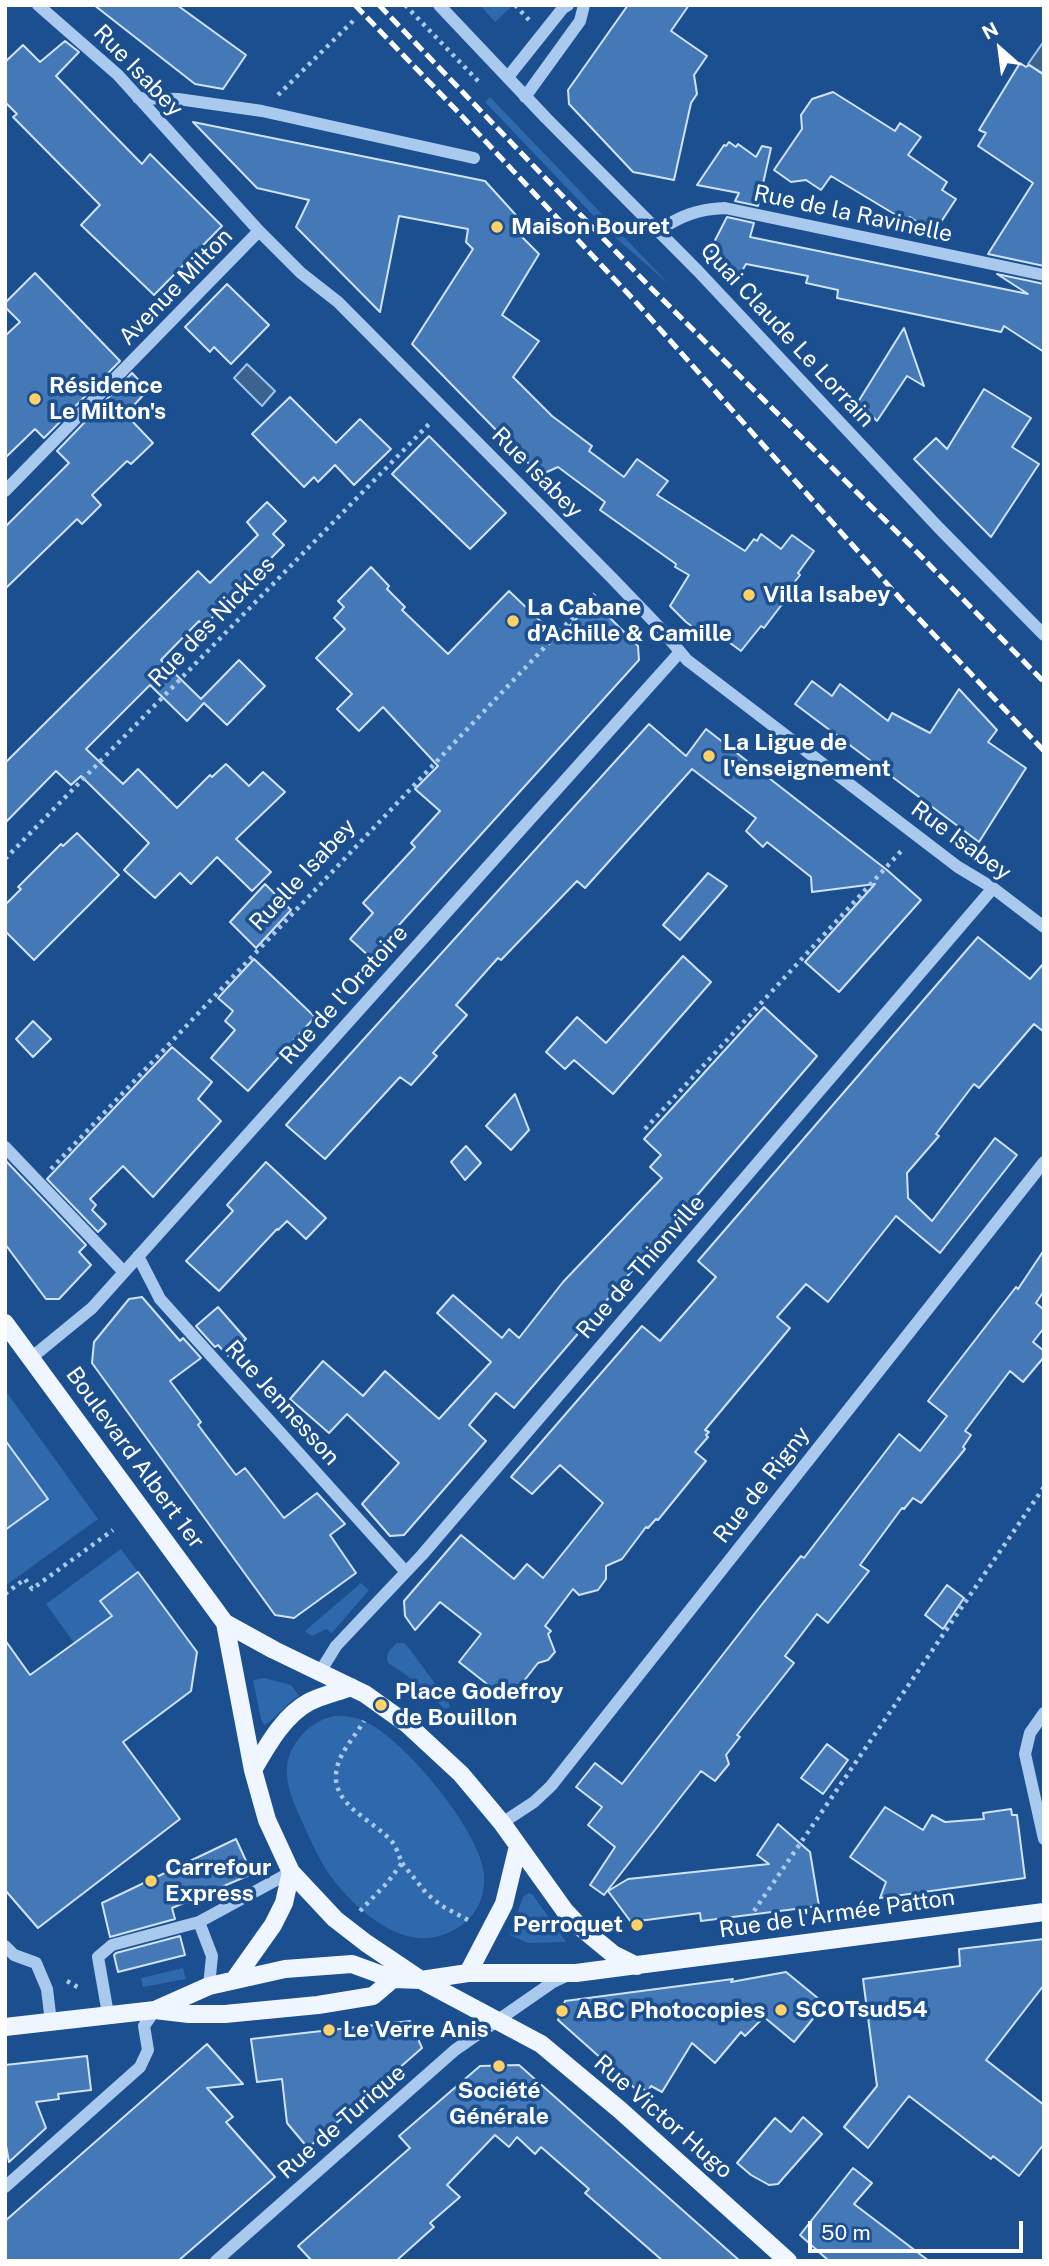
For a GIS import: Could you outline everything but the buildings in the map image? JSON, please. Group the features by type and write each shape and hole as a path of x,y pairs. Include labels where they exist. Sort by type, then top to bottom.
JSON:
{"main road":[{"name":"Boulevard Albert 1er","path":"5,1323 225,1623 351,1687"},
{"name":"Boulevard Albert 1er","path":"225,1623 253,1770"},
{"path":"421,1980 335,1919 291,1872 267,1820 253,1770 266,1748 294,1713 308,1702 351,1687 381,1705 414,1731 461,1774 502,1823 565,1911 613,1954 637,1966"},
{"path":"468,1973 504,1905 518,1846"},
{"path":"234,1980 273,1925 284,1903 291,1872"},
{"name":"Rue de l'Armée Patton","path":"155,2010 209,1986 285,1969 352,1964 393,1979 421,1980 468,1973 576,1973 1044,1912"},
{"path":"5,2027 155,2010 225,2014 318,2005 373,1996 393,1979"},
{"name":"Rue Victor Hugo","path":"421,1980 541,2044 788,2261"}],"street":[{"name":"Rue Isabey","path":"38,5 118,75 259,231 301,273 338,302 620,586 680,652 958,867 993,888 1044,927"},
{"name":"Quai Claude Le Lorrain","path":"439,5 1044,635"},
{"path":"508,77 568,5"},
{"path":"525,97 580,21 584,5"},
{"path":"138,98 178,99 262,111 474,158"},
{"name":"Rue de la Ravinelle","path":"659,232 679,217 704,209 725,208 1044,275"},
{"name":"Avenue Milton","path":"5,491 259,231"},
{"name":"Rue de l'Oratoire","path":"31,1358 92,1308 680,652"},
{"name":"Rue de Thionville","path":"320,1672 336,1646 422,1555 993,888"},
{"path":"5,1147 124,1272"},
{"name":"Rue de Rigny","path":"502,1823 534,1802 551,1786 1044,1162"},
{"name":"Rue Jennesson","path":"138,1256 160,1299 405,1571"},
{"path":"1044,1713 1030,1733 1025,1754 1044,1839"},
{"path":"108,2014 98,1957 112,1945 199,1922 291,1872"},
{"path":"199,1922 212,1956 209,1986"},
{"path":"5,1946 14,1955 36,1963 47,1989 51,2022"},
{"path":"499,2020 553,1982 576,1973"},
{"path":"5,2187 140,2067 149,2050 144,2026 155,2010"},
{"name":"Rue de Turique","path":"216,2261 455,2050 499,2020"}],"path":[{"path":"405,5 479,82"},
{"path":"515,5 533,24"},
{"path":"262,111 353,21"},
{"name":"Rue des Nickles","path":"5,859 444,409"},
{"name":"Ruelle Isabey","path":"38,1182 595,594"},
{"path":"645,1129 906,846"},
{"path":"754,1910 1044,1487"},
{"path":"5,1594 25,1579 32,1589 113,1530"},
{"path":"367,1717 338,1763 337,1782 341,1794 350,1806 391,1841 402,1863 427,1894 442,1906 472,1922"},
{"path":"359,1912 387,1884 402,1863"}],"shaded area":[{"path":"480,5 511,5 512,6 495,22"},
{"path":"1044,41 1044,74 1028,64"},
{"path":"490,97 669,284 609,232 485,102"},
{"path":"247,364 275,391 262,406 234,378"},
{"path":"5,1390 98,1519 5,1586 5,1530 48,1498 5,1440"},
{"path":"121,1549 138,1572 101,1600 112,1616 74,1643 46,1604"},
{"path":"361,1583 369,1590 332,1633 326,1629 312,1636 305,1631"},
{"path":"397,1643 404,1643 408,1647 450,1707 445,1709 405,1674 388,1663 388,1654"},
{"path":"264,1678 291,1685 299,1696 264,1725 253,1680"},
{"path":"335,1716 353,1717 386,1735 422,1769 470,1835 480,1856 484,1874 483,1889 479,1905 473,1914 453,1930 428,1938 413,1937 385,1927 348,1897 321,1860 292,1798 287,1766 292,1749 303,1734 318,1722"},
{"path":"529,1893 566,1942 528,1943 510,1935 523,1897"},
{"path":"183,1968 186,1979 143,1987 141,1978"}],"railway":[{"path":"355,5 634,300 906,605 1044,751"},
{"path":"379,5 649,286 1044,682"}],"place":[{"name":"Maison Bouret","path":"497,227"},
{"name":"Résidence Le Milton's","path":"35,399"},
{"name":"Villa Isabey","path":"749,595"},
{"name":"La Cabane d’Achille & Camille","path":"513,621"},
{"name":"La Ligue de l'enseignement","path":"709,756"},
{"name":"Place Godefroy de Bouillon","path":"381,1705"},
{"name":"Carrefour Express","path":"151,1881"},
{"name":"Perroquet","path":"637,1925"},
{"name":"SCOTsud54","path":"781,2010"},
{"name":"ABC Photocopies","path":"562,2011"},
{"name":"Le Verre Anis","path":"329,2030"},
{"name":"Société Générale","path":"499,2066"}]}
